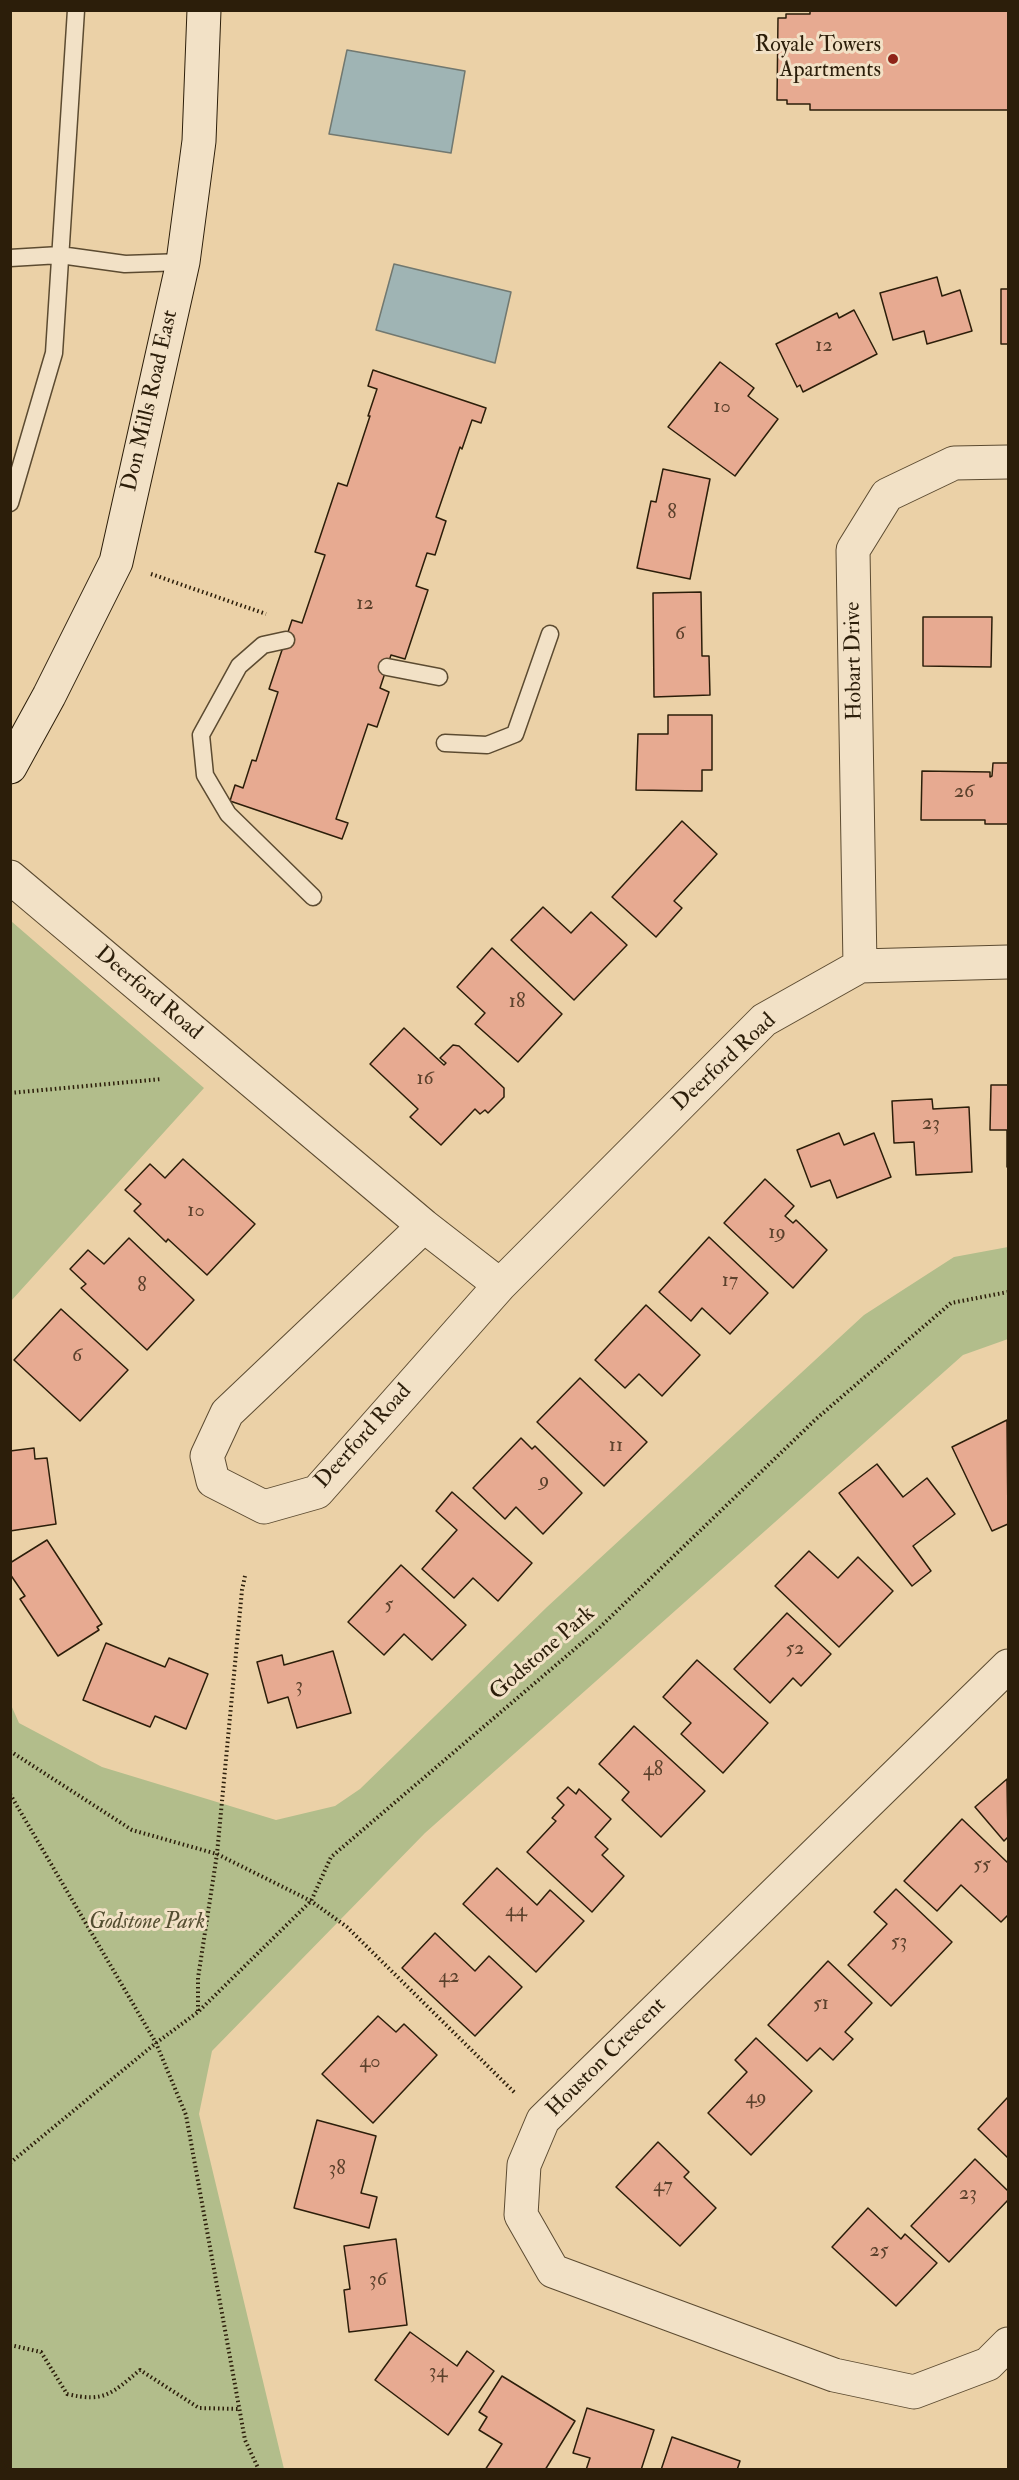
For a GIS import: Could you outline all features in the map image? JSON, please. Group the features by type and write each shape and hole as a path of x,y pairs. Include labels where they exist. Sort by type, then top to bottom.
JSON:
{"street":[{"name":"Don Mills Road East","path":"10,767 49,696 116,561 183,262 199,141 204,10"},
{"name":"Hobart Drive","path":"860,966 853,550 887,495 954,463 1008,462"},
{"name":"Deerford Road","path":"10,877 424,1226 500,1285"},
{"name":"Deerford Road","path":"424,1226 228,1413 207,1456 213,1481 264,1507 318,1492 500,1285 764,1020 860,966 1008,962"},
{"name":"Houston Crescent","path":"1008,1666 543,2120 524,2165 521,2215 554,2271 834,2375 914,2392 988,2364 1008,2344"}],"lane":[{"path":"10,502 54,352 76,10"},
{"path":"10,258 60,255 125,264 183,262"},
{"path":"445,743 487,746 515,734 550,634"},
{"path":"286,640 263,645 239,666 201,735 206,775 228,814 313,897"},
{"path":"387,667 439,677"}],"path":[{"path":"116,561 275,617"},
{"path":"10,1093 162,1079"},
{"name":"Godstone Park","path":"10,2163 156,2043 198,2012 311,1901 331,1857 597,1630 816,1419 951,1303 1008,1292"},
{"path":"198,2012 198,1978 217,1854 245,1576"},
{"path":"10,1751 132,1830 217,1854 311,1901 347,1928 543,2120"},
{"path":"10,1794 156,2043 186,2115 245,2440 259,2469"},
{"path":"10,2345 41,2352 67,2394 85,2398 108,2396 140,2370 199,2408 239,2409"}],"green space":[{"path":"11,921 204,1088 11,1301"},
{"name":"Godstone Park","path":"1008,1247 1008,1339 963,1355 425,1833 212,2051 199,2114 284,2469 11,2469 11,1705 19,1723 102,1767 276,1820 335,1806 360,1789 547,1607 864,1315 954,1257"}],"shaded area":[{"path":"347,50 465,71 451,153 329,134"},
{"path":"394,264 511,292 495,363 376,330"}],"building":[{"name":"Royale Towers Apartments","path":"810,11 1008,11 1008,110 810,110 810,104 787,104 787,100 777,100 778,18 786,18 786,14 810,14"},
{"path":"937,277 942,296 960,290 972,331 927,344 924,331 893,340 880,293"},
{"path":"1001,289 1008,289 1008,344 1001,344"},
{"path":"854,310 877,354 803,392 800,385 797,387 776,344 837,313 839,318"},
{"path":"720,362 754,388 748,396 778,419 735,476 668,427"},
{"path":"373,370 486,408 481,423 472,420 462,449 460,447 436,517 446,521 435,555 427,553 416,586 428,590 405,659 391,655 380,688 389,692 377,727 368,724 336,819 348,823 342,839 230,801 235,785 243,788 252,760 256,761 278,692 269,689 292,620 302,623 325,555 315,552 338,483 347,486 370,416 368,416 377,389 368,386"},
{"path":"663,469 710,479 690,579 637,568 651,501 656,502"},
{"path":"701,592 702,656 709,656 710,695 654,697 653,593"},
{"path":"923,617 992,617 991,667 923,666"},
{"path":"668,715 712,715 712,770 702,770 702,791 636,790 638,734 668,734"},
{"path":"993,763 1008,763 1008,824 985,824 985,820 921,820 922,771 990,772 990,777"},
{"path":"682,821 717,854 674,901 682,908 656,937 612,897"},
{"path":"543,907 571,933 591,912 627,945 574,1000 511,940"},
{"path":"492,948 562,1014 518,1062 475,1024 485,1013 457,987"},
{"path":"404,1028 444,1065 446,1063 440,1058 453,1045 459,1046 504,1088 504,1097 488,1113 485,1110 480,1114 475,1109 441,1145 410,1117 418,1109 370,1064"},
{"path":"991,1085 1008,1085 1008,1167 1007,1130 990,1130"},
{"path":"932,1099 933,1109 969,1107 972,1172 916,1175 914,1142 894,1143 892,1101"},
{"path":"839,1133 844,1145 874,1133 891,1177 837,1198 830,1180 811,1187 797,1150"},
{"path":"183,1159 255,1224 207,1275 168,1239 166,1242 134,1211 141,1204 125,1190 150,1164 165,1178"},
{"path":"765,1179 794,1206 785,1216 793,1223 796,1220 827,1250 793,1288 724,1223"},
{"path":"709,1237 768,1293 730,1334 702,1308 691,1321 659,1292"},
{"path":"129,1238 194,1300 147,1350 81,1288 86,1284 70,1269 88,1250 104,1264"},
{"path":"646,1305 700,1355 662,1396 639,1374 625,1388 595,1360"},
{"path":"61,1309 128,1370 80,1421 14,1360"},
{"path":"580,1378 647,1442 604,1486 537,1422"},
{"path":"1007,1420 1008,1524 992,1531 952,1447"},
{"path":"521,1438 532,1449 535,1446 582,1493 543,1534 516,1507 505,1519 473,1488"},
{"path":"34,1448 35,1459 47,1458 56,1524 10,1531 10,1451"},
{"path":"877,1464 903,1497 927,1478 955,1514 913,1546 931,1571 912,1586 839,1493"},
{"path":"452,1492 532,1563 498,1601 473,1578 454,1598 422,1569 457,1530 436,1511"},
{"path":"47,1540 102,1624 97,1627 99,1630 58,1656 20,1599 25,1596 10,1574 10,1563"},
{"path":"809,1551 838,1578 858,1557 893,1591 839,1647 775,1586"},
{"path":"401,1565 466,1625 432,1660 404,1634 384,1655 348,1622"},
{"path":"787,1613 831,1654 801,1686 793,1678 770,1703 734,1669"},
{"path":"106,1643 165,1667 169,1658 208,1674 186,1729 155,1716 150,1727 83,1700"},
{"path":"333,1651 351,1713 297,1728 288,1697 268,1703 257,1662 282,1655 284,1665"},
{"path":"697,1660 768,1723 723,1773 681,1734 691,1723 663,1697"},
{"path":"634,1726 705,1791 661,1837 622,1800 629,1792 599,1764"},
{"path":"1007,1779 1008,1837 1004,1841 975,1807"},
{"path":"568,1787 576,1794 579,1789 611,1819 595,1837 608,1849 602,1855 624,1876 592,1912 527,1852 556,1821 552,1818 564,1805 557,1798"},
{"path":"962,1819 1008,1863 1008,1915 1001,1922 961,1885 937,1911 904,1881"},
{"path":"497,1868 537,1905 550,1890 584,1921 536,1972 463,1904"},
{"path":"896,1889 952,1942 891,2006 848,1965 887,1924 874,1912"},
{"path":"435,1933 475,1971 489,1956 522,1987 475,2036 402,1968"},
{"path":"828,1961 872,2003 845,2032 853,2039 833,2060 820,2048 807,2061 768,2025"},
{"path":"378,2016 396,2032 404,2024 437,2055 373,2123 322,2074"},
{"path":"756,2038 812,2091 751,2155 708,2113 747,2072 735,2060"},
{"path":"1008,2097 1008,2158 978,2129"},
{"path":"317,2120 376,2136 361,2193 377,2197 369,2228 294,2208"},
{"path":"658,2142 689,2172 684,2177 716,2208 680,2246 616,2187"},
{"path":"975,2159 1008,2191 1008,2200 949,2262 911,2226"},
{"path":"868,2208 901,2239 905,2234 937,2263 896,2306 832,2247"},
{"path":"396,2239 407,2325 349,2332 344,2290 350,2289 344,2246"},
{"path":"410,2332 457,2366 467,2351 494,2371 448,2435 375,2380"},
{"path":"502,2376 575,2421 545,2470 485,2470 502,2444 479,2430 487,2417 479,2412"},
{"path":"587,2408 654,2430 641,2470 586,2470 590,2458 573,2453"},
{"path":"672,2437 740,2461 737,2470 661,2470"}],"place":[{"name":"Royale Towers Apartments","path":"893,59"}]}
